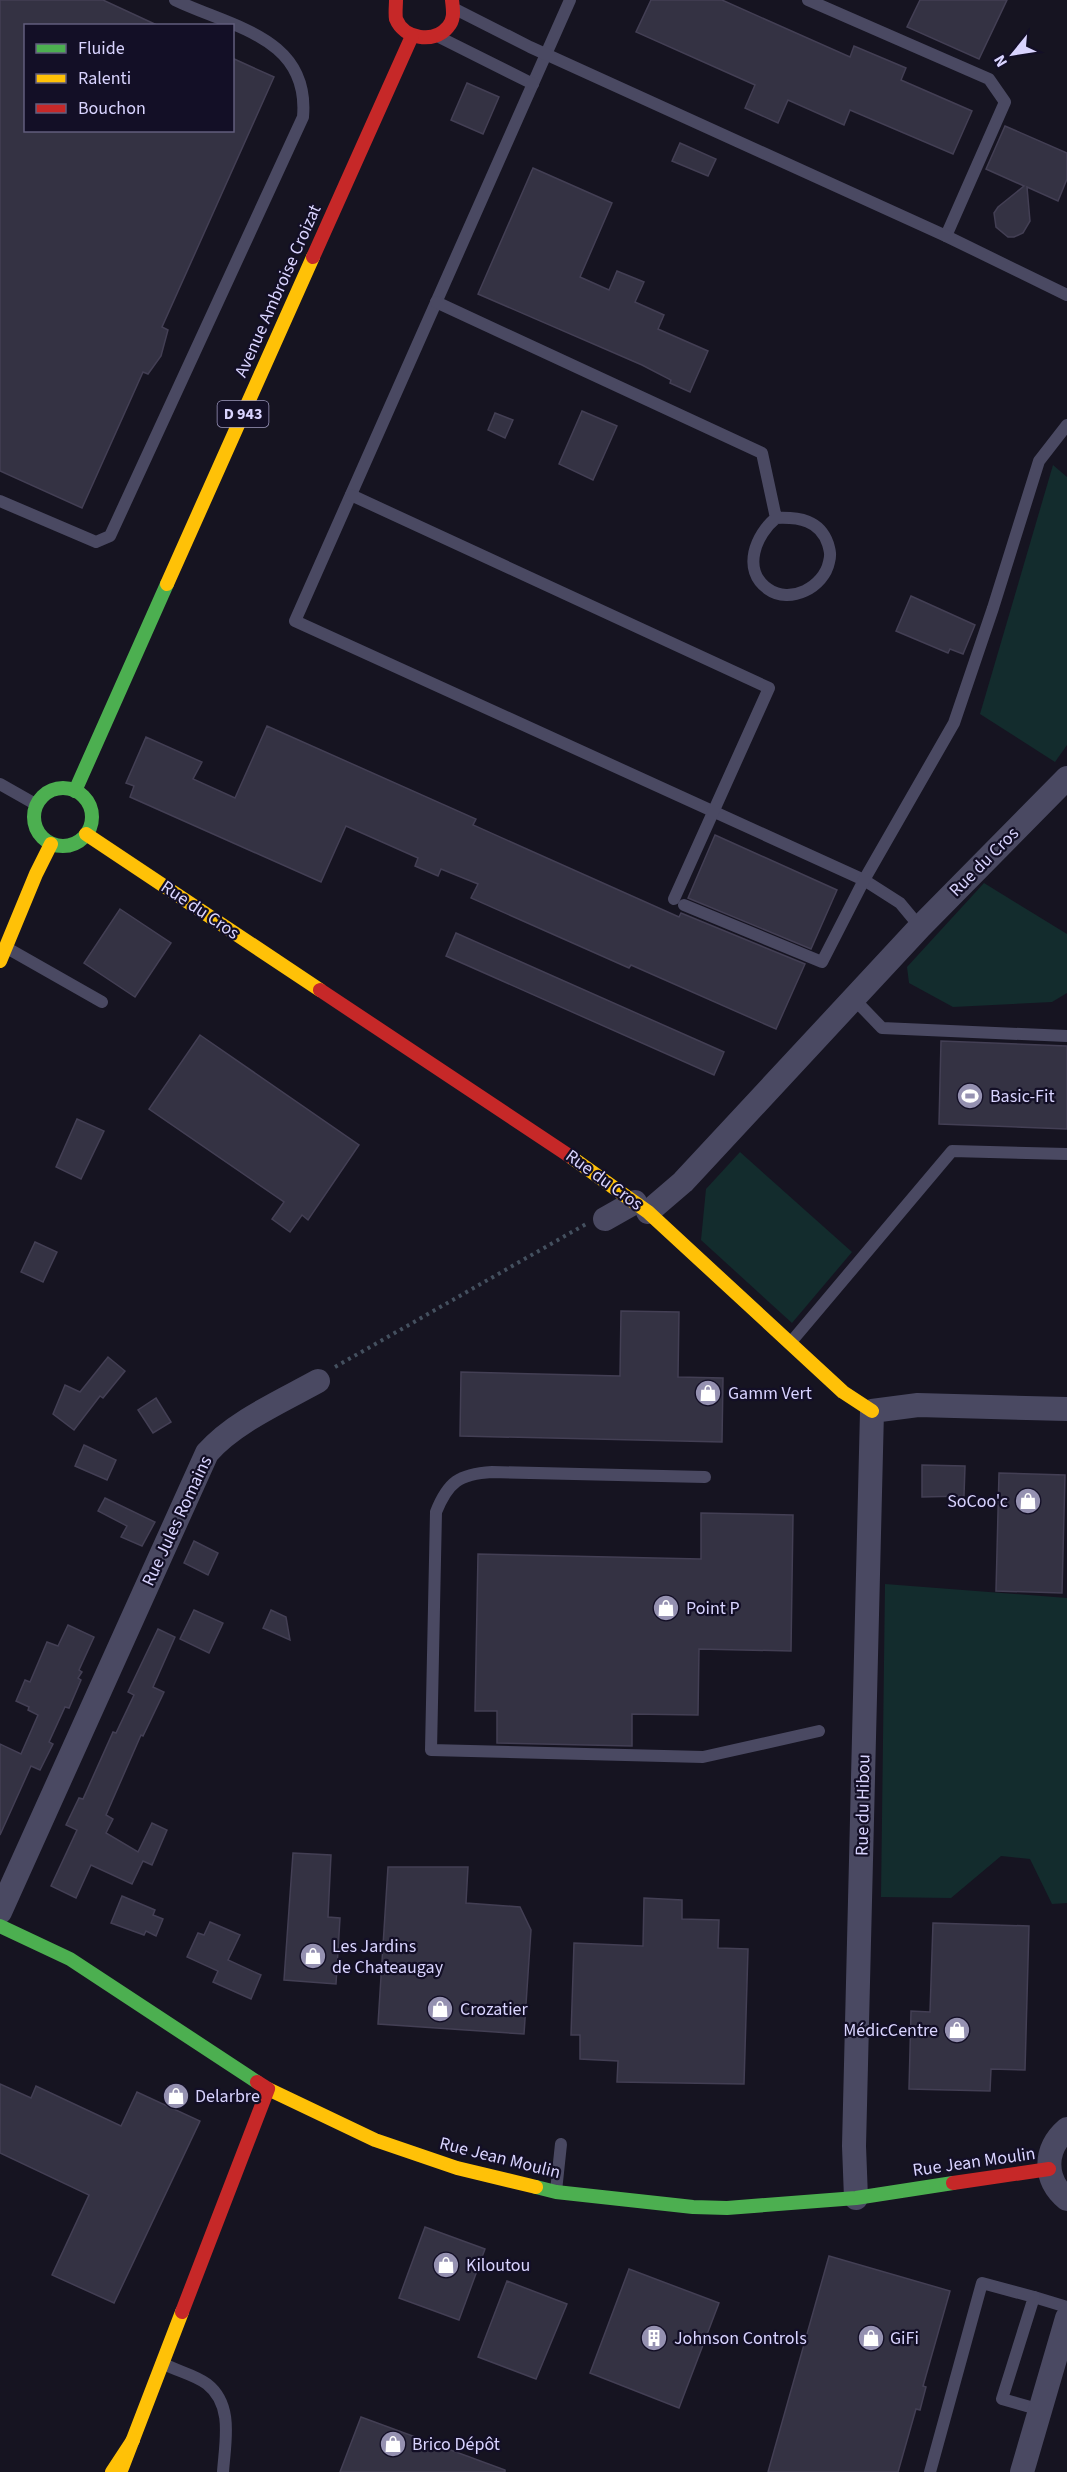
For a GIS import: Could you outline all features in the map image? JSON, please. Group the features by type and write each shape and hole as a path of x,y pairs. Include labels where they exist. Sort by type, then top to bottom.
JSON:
{"main road":[{"path":"396,0 395,16 399,24 412,36 429,38 437,36 449,24 452,4"},
{"name":"Avenue Ambroise Croizat","path":"75,791 412,36"},
{"path":"57,789 75,791 87,802 90,810 92,819 86,834 70,845 51,844 38,832 34,823 37,805 42,797 57,789"},
{"name":"Rue du Cros","path":"86,834 609,1182 642,1207"},
{"path":"3,954 51,844"},
{"path":"642,1207 843,1392 872,1411"},
{"name":"Rue Jean Moulin","path":"0,1926 70,1959 268,2089 375,2140 457,2168 556,2192 693,2207 727,2208 856,2198 1049,2169"},
{"path":"121,2472 268,2089"},
{"path":"112,2472 133,2440"}],"street":[{"name":"Rue du Cros","path":"642,1207 682,1182 920,927 1067,778"},
{"path":"605,1219 642,1207"},
{"name":"Rue Jules Romains","path":"0,1912 207,1453 217,1441 236,1428 318,1381"},
{"path":"872,1411 918,1405 1067,1409"},
{"name":"Rue du Hibou","path":"856,2198 854,2146 872,1411"},
{"path":"1067,2129 1056,2138 1050,2154 1049,2169 1056,2187 1067,2199"},
{"path":"1022,2472 1064,2342 1067,2318"}],"lane":[{"path":"175,0 234,24"},
{"path":"570,0 295,621 864,880 900,903 920,927"},
{"path":"808,0 989,79 1005,102 946,236"},
{"path":"452,4 546,54 946,236 1067,295"},
{"path":"0,501 96,542 110,537 303,117 304,96 294,68 273,45 251,31 234,24"},
{"path":"437,36 533,84"},
{"path":"436,302 762,453 776,518"},
{"path":"351,495 769,688 714,812 679,902 822,962 864,880 954,723 1039,461 1067,425"},
{"path":"793,517 807,520 819,528 831,555 828,569 818,584 801,593 783,595 768,589 757,577 753,561 756,542 765,527 776,518 793,517"},
{"path":"0,784 37,805"},
{"path":"3,954 102,1002"},
{"path":"853,998 882,1028 1067,1036"},
{"path":"789,1343 952,1151 1067,1154"},
{"path":"705,1477 492,1472 473,1473 452,1483 443,1493 436,1512 431,1750 703,1757 819,1731"},
{"path":"556,2192 561,2144"},
{"path":"930,2472 982,2283 1067,2307"},
{"path":"1034,2297 1002,2399 1041,2410"},
{"path":"163,2364 205,2383 221,2398 226,2421 223,2472"}],"path":[{"path":"318,1381 332,1369 591,1221 605,1219"}],"green space":[{"path":"1053,465 1067,477 1067,745 1055,762 980,714"},
{"path":"984,883 1067,934 1067,993 1052,1002 953,1007 909,983 907,967"},
{"path":"740,1152 852,1252 792,1323 701,1240 706,1189"},
{"path":"885,1584 1067,1598 1067,1903 1052,1904 1030,1859 1001,1856 951,1898 881,1897"}],"building":[{"path":"0,0 103,0 155,24 24,24 24,132 234,132 234,59 274,77 162,327 168,330 161,356 148,374 143,372 82,508 0,471"},
{"path":"651,0 722,0 850,57 854,46 906,68 901,80 972,111 953,154 850,110 844,125 788,100 778,123 745,108 755,85 636,32"},
{"path":"920,0 1007,0 979,59 907,27"},
{"path":"467,83 499,97 483,134 451,120"},
{"path":"1005,126 1067,153 1067,179 1058,201 1027,187 1030,221 1023,233 1014,237 1008,237 996,227 994,213 1024,186 986,169"},
{"path":"680,143 716,159 708,176 672,161"},
{"path":"533,168 612,203 580,277 609,290 617,271 644,282 635,302 664,315 658,329 708,351 690,392 670,383 671,380 642,365 478,294"},
{"path":"582,411 617,426 593,480 559,464"},
{"path":"495,413 513,420 505,438 488,430"},
{"path":"911,596 975,625 963,654 950,649 948,653 896,631"},
{"path":"267,726 476,819 473,825 679,917 681,913 805,964 776,1029 631,965 629,968 471,898 478,884 441,869 438,876 415,866 418,858 346,826 321,882 130,797 134,786 126,783 146,737 202,762 193,779 235,798"},
{"path":"715,835 837,890 811,949 688,898"},
{"path":"120,909 171,943 135,997 84,963"},
{"path":"456,933 724,1052 714,1075 446,956"},
{"path":"200,1035 359,1145 308,1220 302,1215 290,1232 272,1219 284,1202 149,1109"},
{"path":"941,1041 1067,1046 1067,1129 939,1124"},
{"path":"77,1119 104,1131 81,1179 56,1167"},
{"path":"35,1242 57,1252 43,1282 21,1272"},
{"path":"621,1311 679,1312 678,1377 723,1378 722,1442 460,1436 461,1372 620,1376"},
{"path":"108,1357 125,1371 103,1398 100,1396 74,1430 53,1414 65,1385 80,1392"},
{"path":"156,1398 171,1422 153,1433 138,1410"},
{"path":"84,1445 116,1460 107,1480 75,1466"},
{"path":"922,1465 965,1466 964,1496 922,1497"},
{"path":"999,1473 1065,1475 1062,1593 996,1591"},
{"path":"105,1498 155,1522 142,1546 121,1537 127,1526 98,1511"},
{"path":"701,1513 793,1515 791,1651 699,1649 698,1715 632,1714 632,1746 497,1743 497,1711 475,1711 478,1554 701,1559"},
{"path":"194,1541 218,1553 208,1575 184,1563"},
{"path":"194,1610 223,1623 209,1653 180,1639"},
{"path":"271,1610 286,1617 290,1640 263,1628"},
{"path":"68,1625 94,1637 79,1670 82,1672 78,1678 81,1680 69,1708 65,1707 49,1742 53,1744 40,1770 31,1766 0,1835 0,1744 21,1754 38,1715 28,1710 29,1707 16,1701 25,1680 30,1682 47,1642 58,1646"},
{"path":"158,1629 175,1637 153,1687 164,1692 143,1736 141,1735 106,1815 113,1819 106,1833 138,1852 152,1823 167,1830 152,1865 143,1861 132,1884 91,1865 76,1898 51,1886 77,1830 66,1825 79,1798 83,1799 113,1732 116,1733 134,1695 128,1692"},
{"path":"293,1853 331,1855 328,1917 340,1918 336,1984 284,1980"},
{"path":"388,1867 468,1867 466,1903 520,1907 531,1930 524,2034 378,2024"},
{"path":"122,1896 155,1910 153,1915 163,1919 156,1936 146,1931 144,1935 111,1923"},
{"path":"644,1898 682,1900 682,1919 719,1920 718,1948 748,1949 744,2084 617,2082 618,2061 580,2059 580,2035 571,2035 574,1943 643,1946"},
{"path":"210,1922 240,1935 228,1960 261,1975 251,1999 213,1982 218,1971 187,1957 198,1933 204,1935"},
{"path":"933,1923 1029,1926 1025,2070 991,2069 990,2091 909,2089 911,2011 930,2012"},
{"path":"0,2084 31,2098 36,2086 121,2126 137,2092 200,2121 114,2303 52,2275 89,2195 0,2153"},
{"path":"425,2227 485,2249 459,2320 399,2298"},
{"name":"GiFi","path":"829,2256 950,2291 923,2386 926,2387 920,2410 916,2409 898,2472 768,2472"},
{"name":"Johnson Controls","path":"629,2269 719,2303 679,2408 590,2373"},
{"path":"507,2281 567,2304 536,2379 478,2357"},
{"name":"Brico Dépôt","path":"361,2417 505,2470 505,2472 340,2472"}],"traffic: fast":[{"path":"75,791 167,584"},
{"path":"63,788 79,793 87,801 92,817 87,833 79,841 63,846 47,841 39,833 34,817 39,801 47,793 63,788"},
{"path":"0,1926 70,1959 257,2082"},
{"path":"536,2187 556,2192 693,2207 727,2208 856,2198 953,2183"}],"traffic: slow":[{"path":"167,584 313,257"},
{"path":"86,834 320,990"},
{"path":"0,961 51,844"},
{"path":"571,1157 648,1212 843,1392 872,1411"},
{"path":"268,2089 375,2140 457,2168 536,2187"},
{"path":"122,2468 182,2312"},
{"path":"112,2472 133,2440"}],"traffic: jam":[{"path":"396,0 396,19 400,26 412,35 420,37 435,36 448,27 452,21 452,0"},
{"path":"313,257 412,36"},
{"path":"320,990 571,1157"},
{"path":"182,2312 268,2089 257,2082"},
{"path":"953,2183 1049,2169"}],"place":[{"name":"Basic-Fit","path":"970,1096"},
{"name":"Gamm Vert","path":"708,1393"},
{"name":"SoCoo'c","path":"1028,1501"},
{"name":"Point P","path":"666,1608"},
{"name":"Les Jardins de Chateaugay","path":"313,1956"},
{"name":"Crozatier","path":"440,2009"},
{"name":"MédicCentre","path":"957,2030"},
{"name":"Delarbre","path":"176,2096"},
{"name":"Kiloutou","path":"446,2265"},
{"name":"Johnson Controls","path":"654,2338"},
{"name":"GiFi","path":"871,2338"},
{"name":"Brico Dépôt","path":"393,2444"}]}
